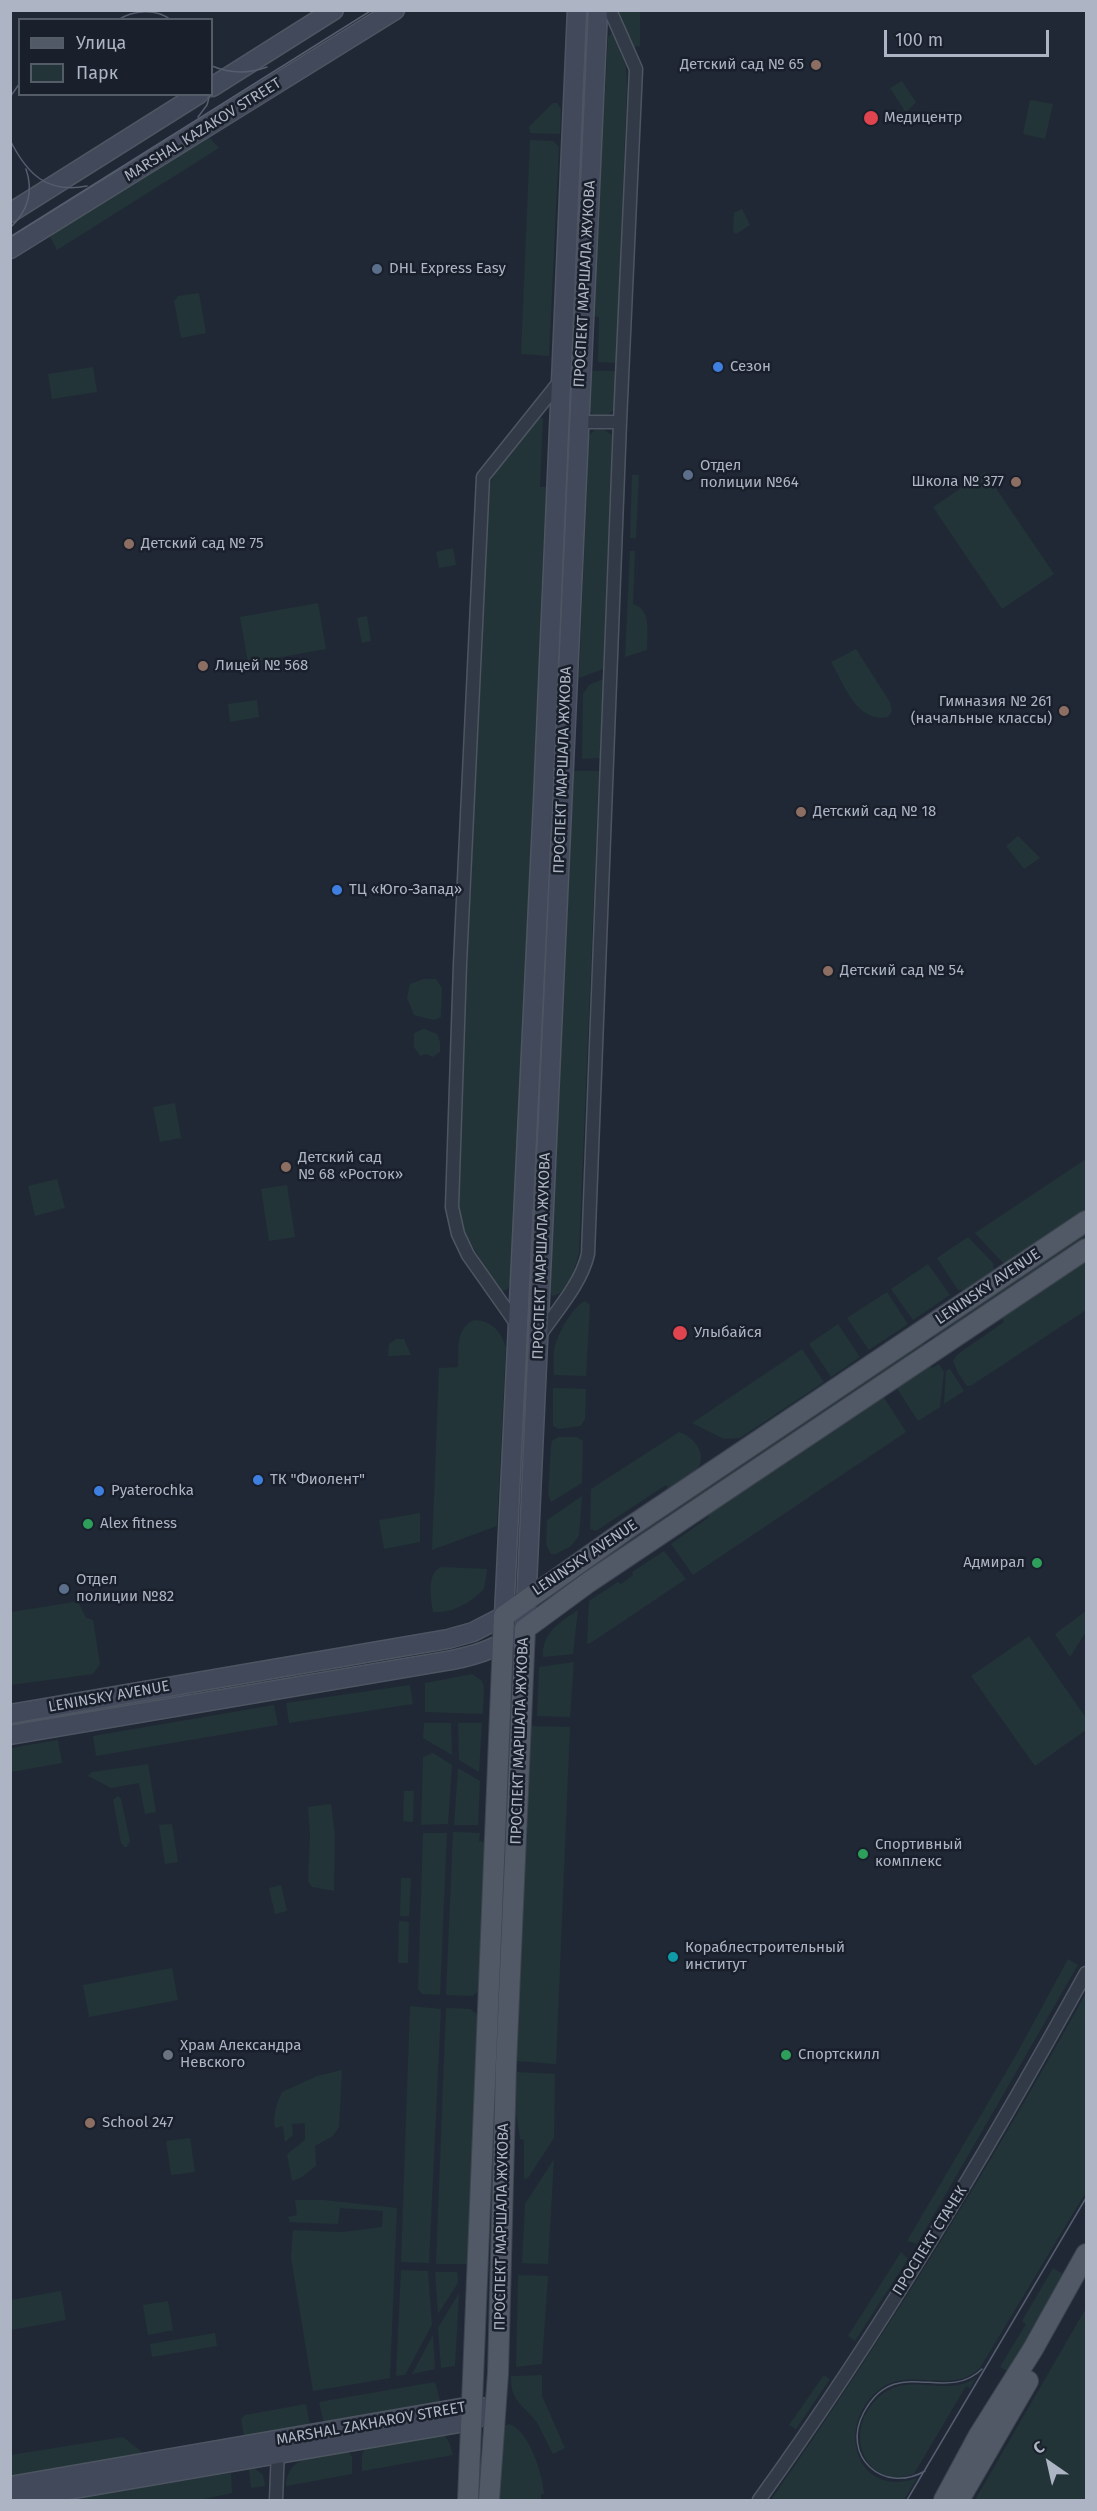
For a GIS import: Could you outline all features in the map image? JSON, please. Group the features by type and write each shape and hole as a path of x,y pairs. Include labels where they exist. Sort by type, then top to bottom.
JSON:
{"main road":[{"path":"213,86 334,10"},
{"name":"MARSHAL KAZAKOV STREET","path":"10,249 395,10"},
{"name":"ПРОСПЕКТ МАРШАЛА ЖУКОВА","path":"468,2500 502,1645 577,10"},
{"name":"ПРОСПЕКТ МАРШАЛА ЖУКОВА","path":"489,2500 502,2259 506,2066 598,10"},
{"path":"10,213 196,96"},
{"name":"LENINSKY AVENUE","path":"10,1714 448,1639 473,1632 504,1616 1086,1221"},
{"name":"LENINSKY AVENUE","path":"10,1736 483,1654 502,1645 589,1582 1086,1249"},
{"path":"944,2500 1086,2254"},
{"path":"959,2500 994,2443 1086,2279"},
{"name":"MARSHAL ZAKHAROV STREET","path":"10,2500 278,2447 495,2410"},
{"name":"MARSHAL ZAKHAROV STREET","path":"10,2486 278,2447"}],"street":[{"path":"539,1336 579,1279 585,1268 588,1254 636,69 610,10"},
{"path":"518,1326 468,1255 458,1234 452,1208 460,964 483,477 560,381"},
{"path":"578,422 620,422"},
{"name":"ПРОСПЕКТ СТАЧЕК","path":"759,2500 921,2257 1034,2067 1086,1972"},
{"path":"276,2500 278,2447"}],"green space":[{"path":"619,11 640,11 640,46 634,47"},
{"path":"612,33 626,66 627,85 616,363 598,362 599,317 593,316 608,37"},
{"path":"902,81 916,102 906,113 890,88"},
{"path":"1030,100 1053,104 1045,139 1023,134"},
{"path":"553,103 557,103 561,109 560,134 530,133 529,127"},
{"path":"208,136 219,148 57,250 49,235"},
{"path":"530,140 553,141 559,147 549,356 521,354"},
{"path":"742,209 750,225 736,234 733,232 734,213"},
{"path":"199,293 206,333 181,338 174,301 178,296"},
{"path":"93,367 97,392 52,399 48,374"},
{"path":"590,371 616,371 614,410 605,417 596,417 588,410"},
{"path":"535,417 543,418 540,487 546,487 516,1187 510,1284 508,1289 503,1291 499,1290 465,1234 456,1206 489,487 498,465"},
{"path":"603,429 612,435 603,669 579,678 589,435 595,430"},
{"path":"985,472 1054,574 1002,609 933,507"},
{"path":"632,475 639,475 636,538 630,538"},
{"path":"453,548 456,565 439,568 436,552"},
{"path":"630,551 635,551 633,604 643,611 648,630 647,650 625,657"},
{"path":"318,603 326,649 248,663 240,617"},
{"path":"367,616 371,641 362,643 357,618"},
{"path":"856,649 890,702 892,711 888,717 877,717 860,708 847,691 831,662"},
{"path":"603,679 600,758 582,759 583,694 589,685"},
{"path":"257,700 259,717 230,722 228,704"},
{"path":"574,771 599,771 579,1253 567,1285 559,1294 553,1296 550,1293"},
{"path":"1018,836 1040,858 1024,869 1006,846"},
{"path":"423,979 436,979 442,988 441,1017 434,1020 414,1015 407,998 410,984"},
{"path":"424,1029 437,1034 440,1042 440,1052 433,1057 426,1054 420,1056 414,1047 414,1033"},
{"path":"175,1103 181,1138 160,1142 153,1107"},
{"path":"1086,1159 1086,1212 1009,1263 1003,1263 975,1233"},
{"path":"57,1179 65,1208 35,1216 28,1186"},
{"path":"287,1185 295,1237 269,1241 261,1189"},
{"path":"1086,1232 1086,1238 936,1339 933,1335"},
{"path":"968,1237 993,1263 994,1270 965,1290 958,1290 937,1258"},
{"path":"1086,1261 1086,1310 972,1385 967,1386 953,1361 958,1354 1004,1322 1001,1317"},
{"path":"928,1264 950,1295 913,1320 891,1289"},
{"path":"887,1292 908,1324 869,1350 847,1318"},
{"path":"585,1301 590,1305 586,1376 554,1375 554,1350 558,1337 565,1322"},
{"path":"474,1320 486,1322 495,1328 506,1348 497,1526 432,1550 439,1368 458,1367 458,1347 461,1334"},
{"path":"838,1324 860,1357 831,1377 809,1344"},
{"path":"396,1339 404,1339 411,1355 388,1356 389,1344"},
{"path":"923,1341 926,1345 582,1577 579,1573"},
{"path":"802,1349 824,1382 740,1438 724,1439 692,1423"},
{"path":"929,1364 932,1368 939,1364 944,1372 940,1407 918,1421 896,1387"},
{"path":"950,1369 964,1391 944,1404 946,1371"},
{"path":"553,1388 586,1389 585,1419 581,1426 559,1429 553,1426"},
{"path":"883,1396 906,1432 693,1575 671,1544 709,1517 707,1513"},
{"path":"679,1432 691,1439 699,1449 701,1461 694,1473 670,1490 666,1485 596,1531 590,1529 591,1489"},
{"path":"558,1437 577,1437 583,1441 582,1483 551,1502 548,1495 551,1445 552,1441"},
{"path":"582,1496 579,1536 571,1546 556,1554 551,1554 546,1545 547,1520"},
{"path":"420,1513 420,1542 384,1549 379,1520"},
{"path":"664,1551 686,1579 589,1644 587,1643 589,1601 618,1582 621,1584 633,1575 632,1572"},
{"path":"441,1567 487,1569 484,1589 461,1606 447,1611 433,1612 431,1581 436,1570"},
{"path":"79,1603 86,1618 93,1620 100,1664 93,1674 11,1685 11,1612"},
{"path":"578,1610 573,1654 543,1657 545,1641 553,1629"},
{"path":"1086,1611 1086,1632 1070,1657 1055,1634"},
{"path":"1029,1636 1086,1718 1086,1730 1035,1766 971,1676"},
{"path":"574,1662 570,1717 537,1716 539,1667"},
{"path":"472,1674 482,1681 484,1687 483,1714 425,1712 425,1683"},
{"path":"410,1685 413,1704 289,1723 286,1703"},
{"path":"274,1705 278,1725 96,1756 93,1736"},
{"path":"424,1723 451,1723 452,1755 423,1738"},
{"path":"458,1723 482,1723 479,1772 459,1760"},
{"path":"531,1726 570,1727 556,2064 517,2061"},
{"path":"58,1740 62,1763 11,1772 11,1748"},
{"path":"433,1753 452,1765 448,1824 421,1825 423,1757"},
{"path":"148,1764 156,1812 145,1814 139,1783 111,1788 88,1776 92,1772"},
{"path":"458,1768 480,1781 478,1825 454,1825"},
{"path":"404,1791 414,1791 413,1822 403,1821"},
{"path":"118,1796 121,1799 130,1841 127,1847 121,1843 113,1800"},
{"path":"331,1804 335,1836 334,1891 312,1887 308,1881 310,1835 308,1807"},
{"path":"172,1824 178,1862 165,1864 159,1825"},
{"path":"453,1832 480,1833 479,1841 485,1842 479,1991 472,1996 446,1995"},
{"path":"423,1833 447,1833 440,1995 422,1994 418,1989"},
{"path":"401,1878 411,1878 409,1916 400,1916"},
{"path":"281,1885 287,1911 275,1914 269,1888"},
{"path":"399,1921 409,1922 408,1963 398,1963"},
{"path":"1068,1959 1078,1965 917,2244 907,2241 1016,2055"},
{"path":"172,1968 178,2000 89,2017 83,1985"},
{"path":"1086,1993 1086,2192 980,2368 969,2376 956,2380 905,2380 892,2383 880,2389 866,2404 858,2421 855,2438 858,2455 866,2469 879,2478 896,2482 917,2478 904,2500 771,2500 855,2376 935,2250 1012,2123"},
{"path":"410,2006 441,2009 429,2263 401,2262"},
{"path":"446,2008 470,2009 478,2015 468,2264 436,2264"},
{"path":"342,2070 339,2127 333,2136 315,2146 316,2166 302,2177 292,2181 287,2154 305,2140 305,2123 292,2124 293,2135 285,2142 283,2126 275,2128 274,2123 282,2092 317,2076"},
{"path":"517,2072 555,2074 554,2138 528,2178 524,2179 524,2140 520,2139 515,2107"},
{"path":"190,2138 195,2172 171,2175 166,2141"},
{"path":"554,2159 548,2264 522,2263 525,2204"},
{"path":"295,2200 324,2200 397,2208 390,2378 313,2391 291,2258 293,2230 343,2232 382,2227 383,2211 340,2208 338,2224 290,2222 288,2217 297,2215"},
{"path":"901,2252 908,2259 855,2341 848,2336"},
{"path":"1053,2268 1067,2276 1009,2372 1000,2367 1026,2324 1022,2321"},
{"path":"401,2270 428,2271 432,2325 405,2375 396,2376"},
{"path":"435,2272 457,2272 458,2283 438,2314"},
{"path":"518,2275 548,2276 542,2364 516,2367"},
{"path":"61,2291 66,2320 11,2330 11,2300"},
{"path":"459,2293 455,2366 441,2368 438,2328"},
{"path":"168,2301 173,2330 148,2335 143,2305"},
{"path":"1086,2308 1086,2500 975,2500"},
{"path":"215,2333 217,2346 152,2357 150,2344"},
{"path":"433,2335 435,2369 412,2374"},
{"path":"542,2375 542,2396 565,2448 553,2454 538,2424 519,2403 511,2385 511,2376"},
{"path":"824,2375 830,2379 796,2429 789,2425"},
{"path":"976,2378 970,2388 966,2386 914,2474 898,2477 884,2474 873,2468 865,2457 861,2445 861,2431 865,2416 873,2403 885,2392 910,2385 963,2384"},
{"path":"435,2382 441,2404 324,2424 319,2402"},
{"path":"306,2404 310,2426 244,2438 241,2419 245,2415"},
{"path":"509,2424 523,2435 534,2454 543,2486 544,2494 541,2494 541,2500 499,2500 503,2427"},
{"path":"444,2434 453,2455 362,2471 362,2455 366,2447"},
{"path":"123,2437 143,2453 11,2476 11,2455"},
{"path":"348,2451 352,2457 352,2474 286,2486 288,2475 299,2461 318,2455"},
{"path":"254,2468 263,2475 265,2486 251,2488 249,2469"},
{"path":"231,2473 232,2493 200,2500 64,2500"}],"tram line":[{"path":"10,237 372,10"},
{"path":"122,18 137,12 152,12 168,18"},
{"path":"213,66 226,71 240,72 267,67"},
{"path":"10,97 18,86"},
{"path":"198,117 207,105 209,96"},
{"path":"10,140 24,163 40,179 60,187 87,186"},
{"path":"10,228 21,215 28,201 29,186 26,169"},
{"path":"907,2500 1086,2198"},
{"path":"925,2471 909,2477 894,2478 870,2467 862,2456 858,2443 858,2428 864,2412 877,2395 891,2385 906,2382 952,2383 968,2379 982,2369"}],"place":[{"name":"Детский сад № 65","path":"816,65"},
{"name":"Медицентр","path":"871,118"},
{"name":"DHL Express Easy","path":"377,269"},
{"name":"Сезон","path":"718,367"},
{"name":"Отдел полиции №64","path":"688,475"},
{"name":"Школа № 377","path":"1016,482"},
{"name":"Детский сад № 75","path":"129,544"},
{"name":"Лицей № 568","path":"203,666"},
{"name":"Гимназия № 261 (начальные классы)","path":"1064,711"},
{"name":"Детский сад № 18","path":"801,812"},
{"name":"ТЦ «Юго-Запад»","path":"337,890"},
{"name":"Детский сад № 54","path":"828,971"},
{"name":"Детский сад № 68 «Росток»","path":"286,1167"},
{"name":"Улыбайся","path":"680,1333"},
{"name":"ТК \"Фиолент\"","path":"258,1480"},
{"name":"Pyaterochka","path":"99,1491"},
{"name":"Alex fitness","path":"88,1524"},
{"name":"Адмирал","path":"1037,1563"},
{"name":"Отдел полиции №82","path":"64,1589"},
{"name":"Спортивный комплекс","path":"863,1854"},
{"name":"Кораблестроительный институт","path":"673,1957"},
{"name":"Храм Александра Невского","path":"168,2055"},
{"name":"Спортскилл","path":"786,2055"},
{"name":"School 247","path":"90,2123"}]}
